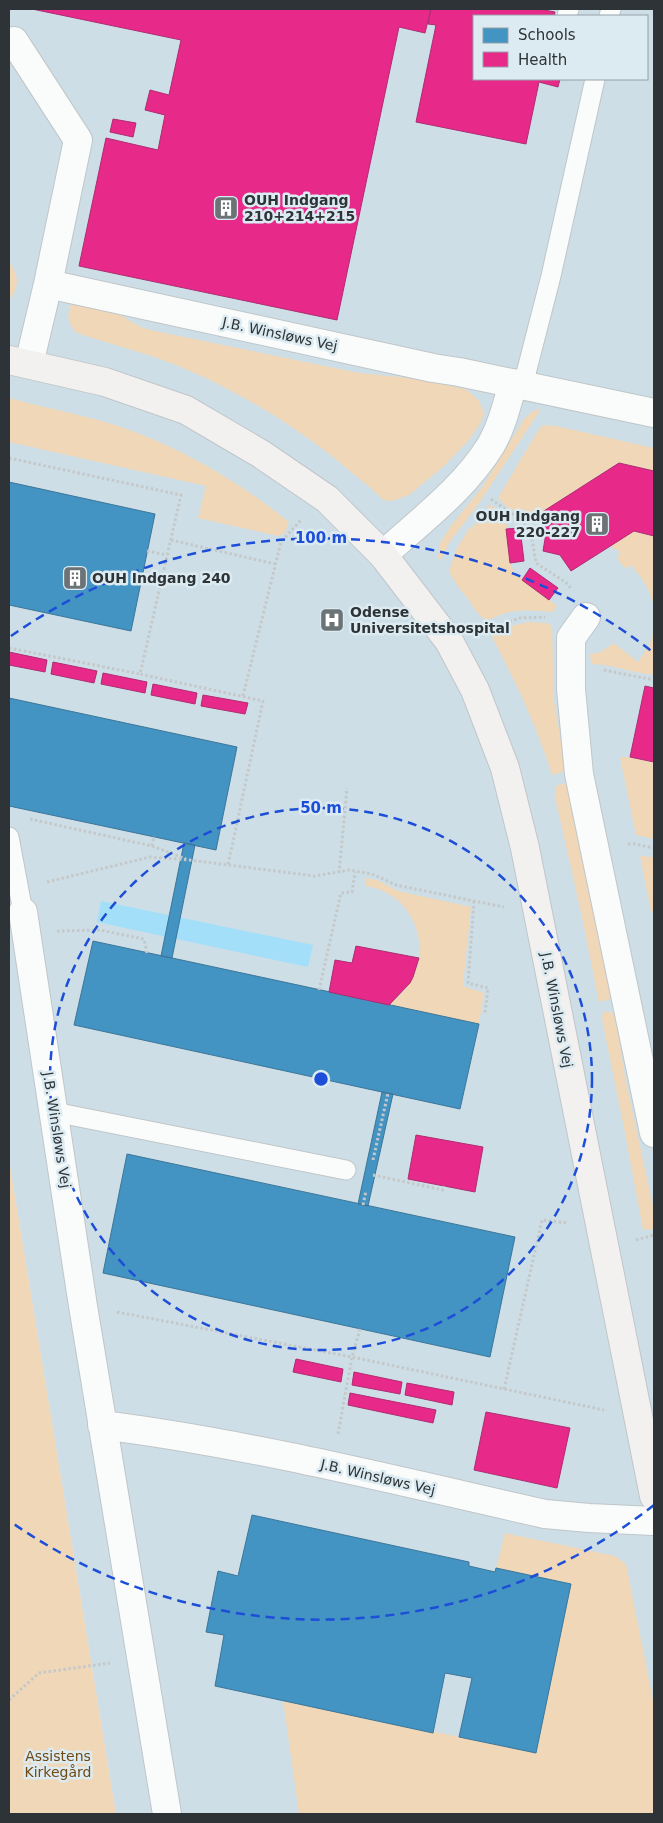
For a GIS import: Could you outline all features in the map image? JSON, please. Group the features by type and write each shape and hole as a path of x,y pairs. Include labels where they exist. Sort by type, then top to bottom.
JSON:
{"street":[{"name":"J.B. Winsløws Vej","path":"14,42 78,140 48,284 19,362 105,382 186,410 261,454 327,499 383,555 450,641 475,690 505,768 525,848 654,1496"},
{"name":"J.B. Winsløws Vej","path":"48,284 433,368 654,413"},
{"path":"383,555 432,512 475,467 495,436 518,384"},
{"path":"586,617 571,638 571,689 579,774 654,1133"},
{"name":"J.B. Winsløws Vej","path":"23,911 83,1306 167,1814"},
{"name":"J.B. Winsløws Vej","path":"102,1424 252,1448 545,1514 654,1521"}],"lane":[{"path":"518,384 551,276 595,80"},
{"name":"J.B. Winsløws Vej","path":"9,837 23,911"},
{"path":"54,1112 346,1170"}],"path":[{"path":"9,458 181,495 140,674"},
{"path":"243,696 281,542 294,527 327,499"},
{"path":"450,641 520,618 586,617 568,584 536,563 530,527 493,501"},
{"path":"171,540 276,564"},
{"path":"147,551 167,555"},
{"path":"9,648 263,701 228,865"},
{"path":"572,663 654,680"},
{"path":"339,873 347,788"},
{"path":"28,818 152,846 189,860"},
{"path":"152,846 154,836"},
{"path":"23,911 150,857 315,876 350,870 372,874 396,885 506,907"},
{"path":"319,990 341,893 352,892 356,872"},
{"path":"474,902 468,983 488,988 485,1013"},
{"path":"23,911 144,939 147,953"},
{"path":"363,1205 388,1093"},
{"path":"346,1170 443,1190 444,1186"},
{"path":"504,1390 542,1220 600,1226"},
{"path":"83,1306 352,1357 638,1417"},
{"path":"332,1467 352,1357 360,1329"},
{"path":"9,1700 39,1673 142,1658"}],"shaded area":[{"name":"Odense Universitetshospital","path":"9,9 654,9 654,1814 116,1814 9,1160"}],"green space":[{"path":"9,263 15,271 17,281 15,291 9,299"},
{"path":"73,301 108,308 150,330 359,373 419,379 465,389 479,401 484,413 481,422 469,440 444,466 409,495 392,501 383,500 331,456 264,409 216,383 168,362 77,333 69,322 69,309"},
{"path":"9,398 124,428 174,449 222,475 268,505 289,522 285,533 278,536 198,518 206,486 9,442"},
{"path":"541,409 479,503 449,543 441,560 438,558 440,543 450,527 483,486 524,419 533,411"},
{"path":"543,425 556,426 654,448 654,471 618,463 536,516 527,518 508,508 498,498"},
{"path":"489,505 506,516 510,563 515,573 557,606 553,612 517,611 491,619 484,619 475,610 450,574 450,568 457,548 468,530 480,521"},
{"path":"634,531 654,536 654,606 648,589 639,574 631,565 626,569 618,560 619,551 610,546"},
{"path":"529,622 547,623 552,626 554,701 566,771 552,775 524,702 490,633"},
{"path":"654,630 654,675 607,665 591,664 590,654 601,652 614,643 638,662 649,646"},
{"path":"620,757 654,762 654,839 636,835"},
{"path":"566,783 611,999 599,1002 555,797 555,786"},
{"path":"640,856 654,857 654,913 651,912"},
{"path":"365,878 377,880 398,891 471,907 463,986 484,993 479,1024 389,1005 407,987 414,975 418,960 419,945 417,931 412,918 403,906 393,897 380,890 365,886"},
{"path":"603,1011 615,1013 625,1077 654,1211 654,1229 643,1230 602,1019"},
{"name":"Assistens Kirkegård","path":"9,1160 116,1814 9,1814"},
{"path":"505,1533 615,1556 626,1564 654,1705 654,1814 299,1814 283,1700 536,1753 571,1584 496,1568"}],"water":[{"path":"101,901 313,945 308,967 97,922"}],"building: Schools":[{"name":"OUH Indgang 240","path":"9,482 155,514 131,631 9,605"},
{"path":"9,698 237,747 216,850 9,806"},
{"path":"184,843 195,845 172,958 161,956"},
{"path":"93,941 479,1024 460,1109 74,1025"},
{"path":"382,1092 393,1094 368,1206 358,1204"},
{"path":"127,1154 515,1237 490,1357 103,1273"},
{"path":"252,1515 469,1562 469,1566 495,1572 496,1568 571,1584 536,1753 459,1737 472,1678 445,1673 433,1733 215,1686 224,1635 206,1632 218,1571 238,1576"}],"building: Health":[{"name":"OUH Indgang 210+214+215","path":"32,9 431,9 425,33 399,27 337,320 79,266 106,138 158,150 165,115 145,110 150,90 169,95 181,40"},
{"path":"431,9 539,9 555,12 554,15 473,15 473,80 560,80 558,87 539,82 526,144 416,122 436,25 428,24"},
{"path":"113,119 136,123 133,137 110,132"},
{"name":"OUH Indgang 220-227","path":"619,463 654,471 654,536 634,531 571,571 560,555 543,551 546,533 536,516"},
{"path":"520,528 524,561 510,563 506,529"},
{"path":"530,568 558,588 549,600 522,580"},
{"path":"9,652 47,660 45,672 9,665"},
{"path":"53,662 97,671 94,683 51,674"},
{"path":"103,673 147,682 145,693 101,684"},
{"path":"153,684 197,693 195,704 151,695"},
{"path":"645,686 654,688 654,762 630,757"},
{"path":"203,695 248,703 245,714 201,706"},
{"path":"356,946 419,958 410,983 389,1005 329,992 335,960 352,963"},
{"path":"416,1135 483,1147 475,1192 408,1179"},
{"path":"296,1359 343,1369 341,1382 293,1372"},
{"path":"354,1372 402,1382 400,1394 352,1385"},
{"path":"407,1383 454,1392 452,1405 405,1395"},
{"path":"350,1393 436,1410 433,1423 348,1405"},
{"path":"486,1412 570,1428 557,1488 474,1470"}],"place":[{"name":"OUH Indgang 210+214+215","path":"226,208"},
{"name":"OUH Indgang 220-227","path":"597,524"},
{"name":"OUH Indgang 240","path":"75,578"},
{"name":"Odense Universitetshospital","path":"332,620"}]}
